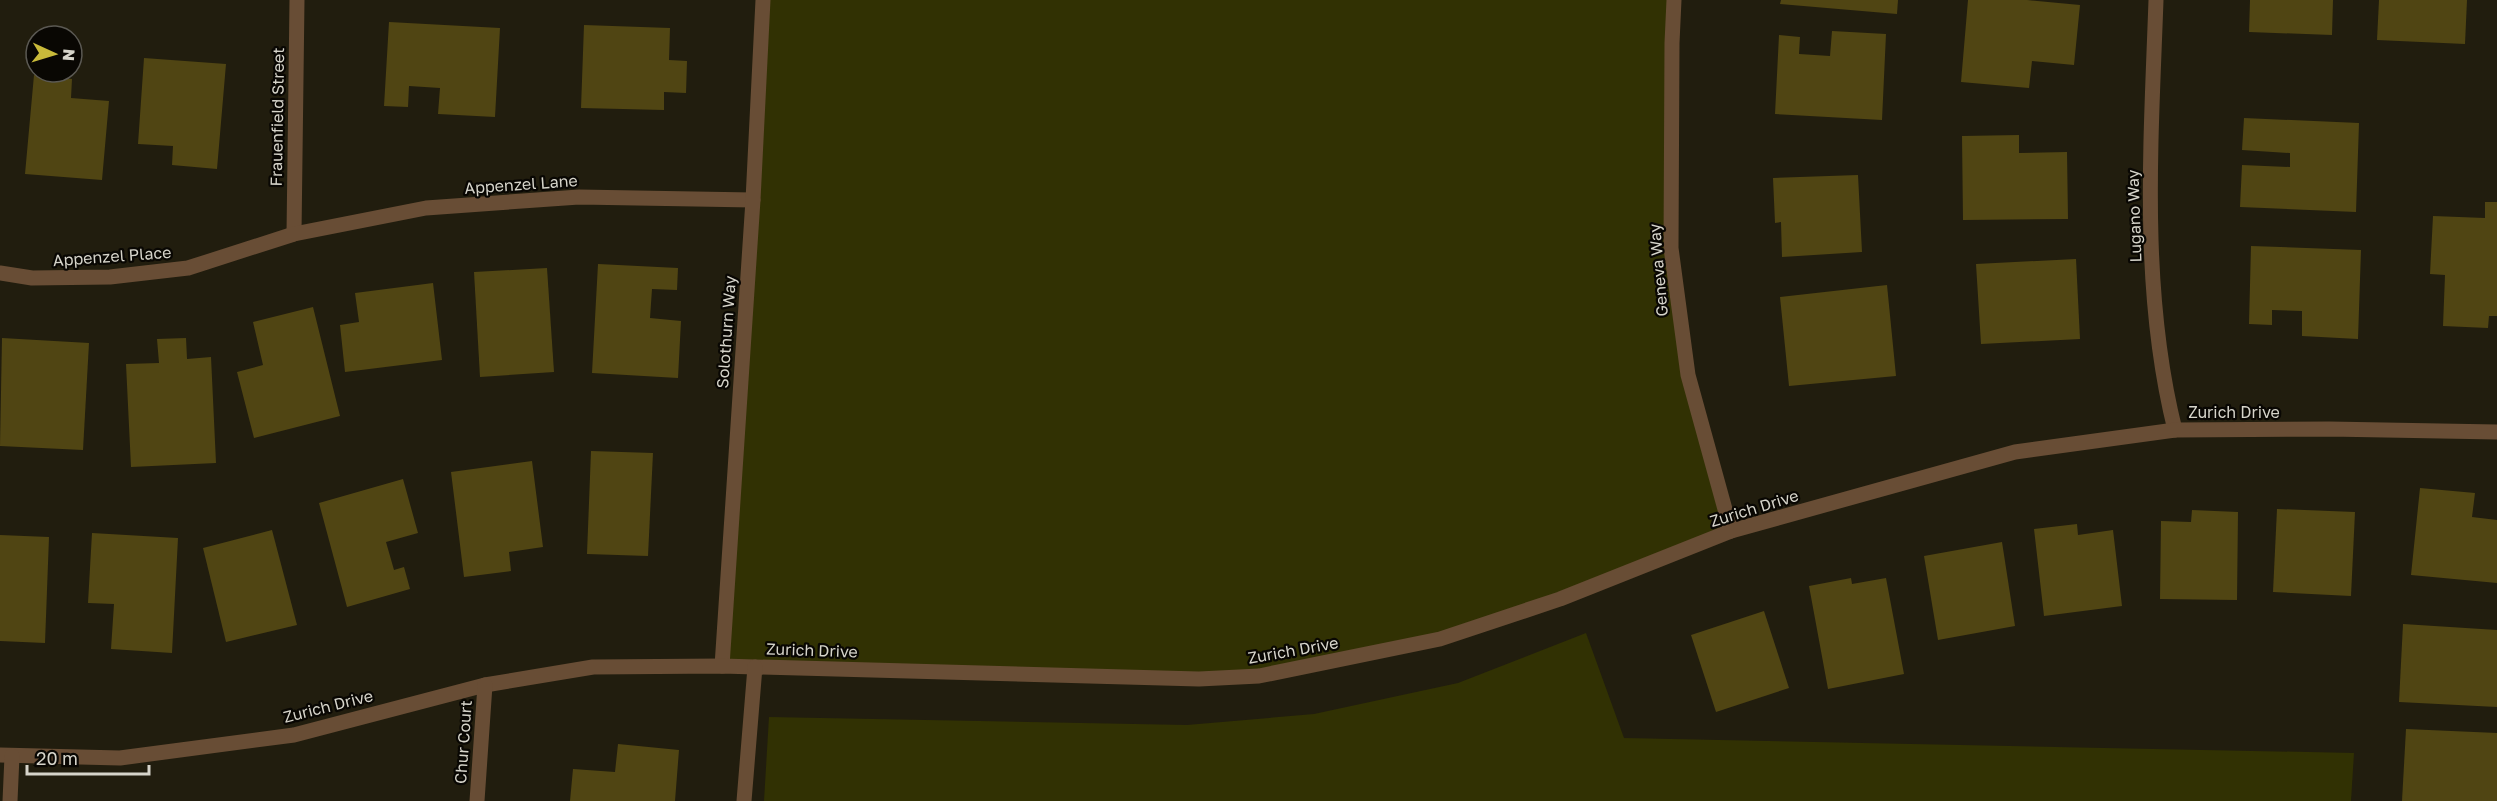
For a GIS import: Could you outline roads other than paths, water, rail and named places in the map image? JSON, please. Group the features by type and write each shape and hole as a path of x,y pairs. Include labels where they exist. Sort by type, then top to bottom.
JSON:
{"street":[{"name":"Frauenfield Street","path":"294,234 297,0"},
{"name":"Solothurn Way","path":"722,666 753,200 763,0"},
{"name":"Geneva Way","path":"1674,0 1671,248 1688,375 1731,531"},
{"name":"Lugano Way","path":"2156,0 2149,192 2163,382 2175,430"},
{"name":"Appenzel Lane","path":"294,234 438,207 579,197 753,200"},
{"name":"Appenzel Place","path":"0,273 32,278 110,277 188,268 294,234"},
{"name":"Zurich Drive","path":"6,756 120,758 294,735 485,685 593,667 722,666 1199,679 1259,676 1440,639 1560,599 1731,531 2015,453 2175,430 2329,429 2497,432"},
{"path":"744,801 755,667"},
{"name":"Chur Court","path":"477,801 485,685"},
{"path":"6,756 10,801"}]}
